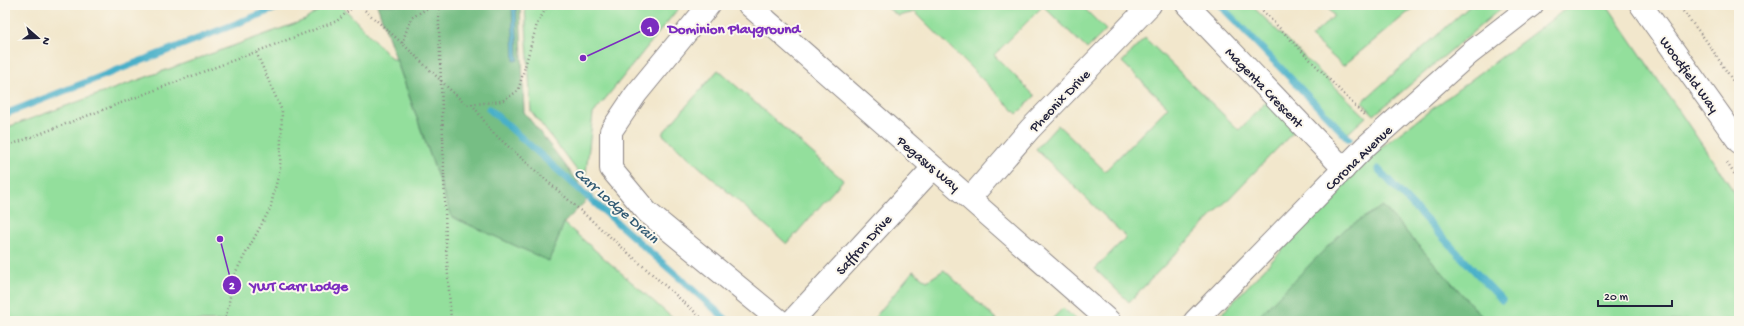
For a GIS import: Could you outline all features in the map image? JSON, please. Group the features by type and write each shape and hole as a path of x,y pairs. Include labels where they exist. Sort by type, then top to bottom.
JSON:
{"street":[{"path":"709,5 636,94 611,131 611,169 647,212 780,321"},
{"name":"Pegasus Way","path":"749,5 1109,321"},
{"name":"Pheonix Drive","path":"970,198 1030,129 1150,5"},
{"name":"Magenta Crescent","path":"1187,5 1344,169"},
{"name":"Corona Avenue","path":"1195,321 1381,133 1469,54 1532,5"},
{"name":"Woodfield Way","path":"1641,5 1739,142"},
{"name":"Saffron Drive","path":"792,321 933,168"}],"path":[{"path":"5,147 337,21 355,5"},
{"path":"360,5 466,105 502,101 518,91 537,24 548,5"},
{"path":"402,43 411,18 433,5"},
{"path":"439,5 446,245 451,321"},
{"path":"1258,5 1381,133"},
{"path":"1678,5 1705,39 1739,90"},
{"path":"224,321 235,273 270,209 280,168 282,111 256,52"},
{"path":"472,104 492,132 705,321"}],"green space":[{"path":"326,5 341,5 392,59 396,59 452,217 549,260 564,223 676,321 5,321 5,128 305,20"},
{"path":"377,5 520,5 524,112 590,197 564,223 549,261 452,217"},
{"path":"525,5 681,5 593,114 585,181 531,111"},
{"path":"884,5 1081,5 1106,30 1087,49 1043,6 994,55 1035,96 1017,114 915,12 898,16"},
{"path":"1219,5 1251,5 1366,117 1346,135"},
{"path":"1326,5 1417,5 1343,66 1311,37 1334,16"},
{"path":"1471,5 1505,5 1374,115 1362,102"},
{"path":"1571,5 1607,5 1739,199 1739,321 1486,321 1383,206 1280,296 1254,321 1215,321 1376,151"},
{"path":"1145,38 1239,130 1270,98 1299,126 1129,302 1095,269 1126,237 1036,149 1058,125 1105,171 1168,107 1122,62"},
{"path":"718,70 843,180 787,244 662,134"},
{"path":"1383,206 1486,321 1254,321 1345,229"},
{"path":"944,270 998,321 872,321 913,271 927,281"},
{"path":"1063,308 1078,321 1050,321"}],"water":[{"path":"512,5 516,5 518,60 514,61"}],"waterway":[{"path":"5,114 284,5"},
{"path":"1220,5 1349,139"},
{"name":"Carr Lodge Drain","path":"489,109 728,321"},
{"path":"1378,169 1502,300"}],"place":[{"name":"Dominion Playground","path":"583,58"},
{"name":"YWT Carr Lodge","path":"220,239"}]}
